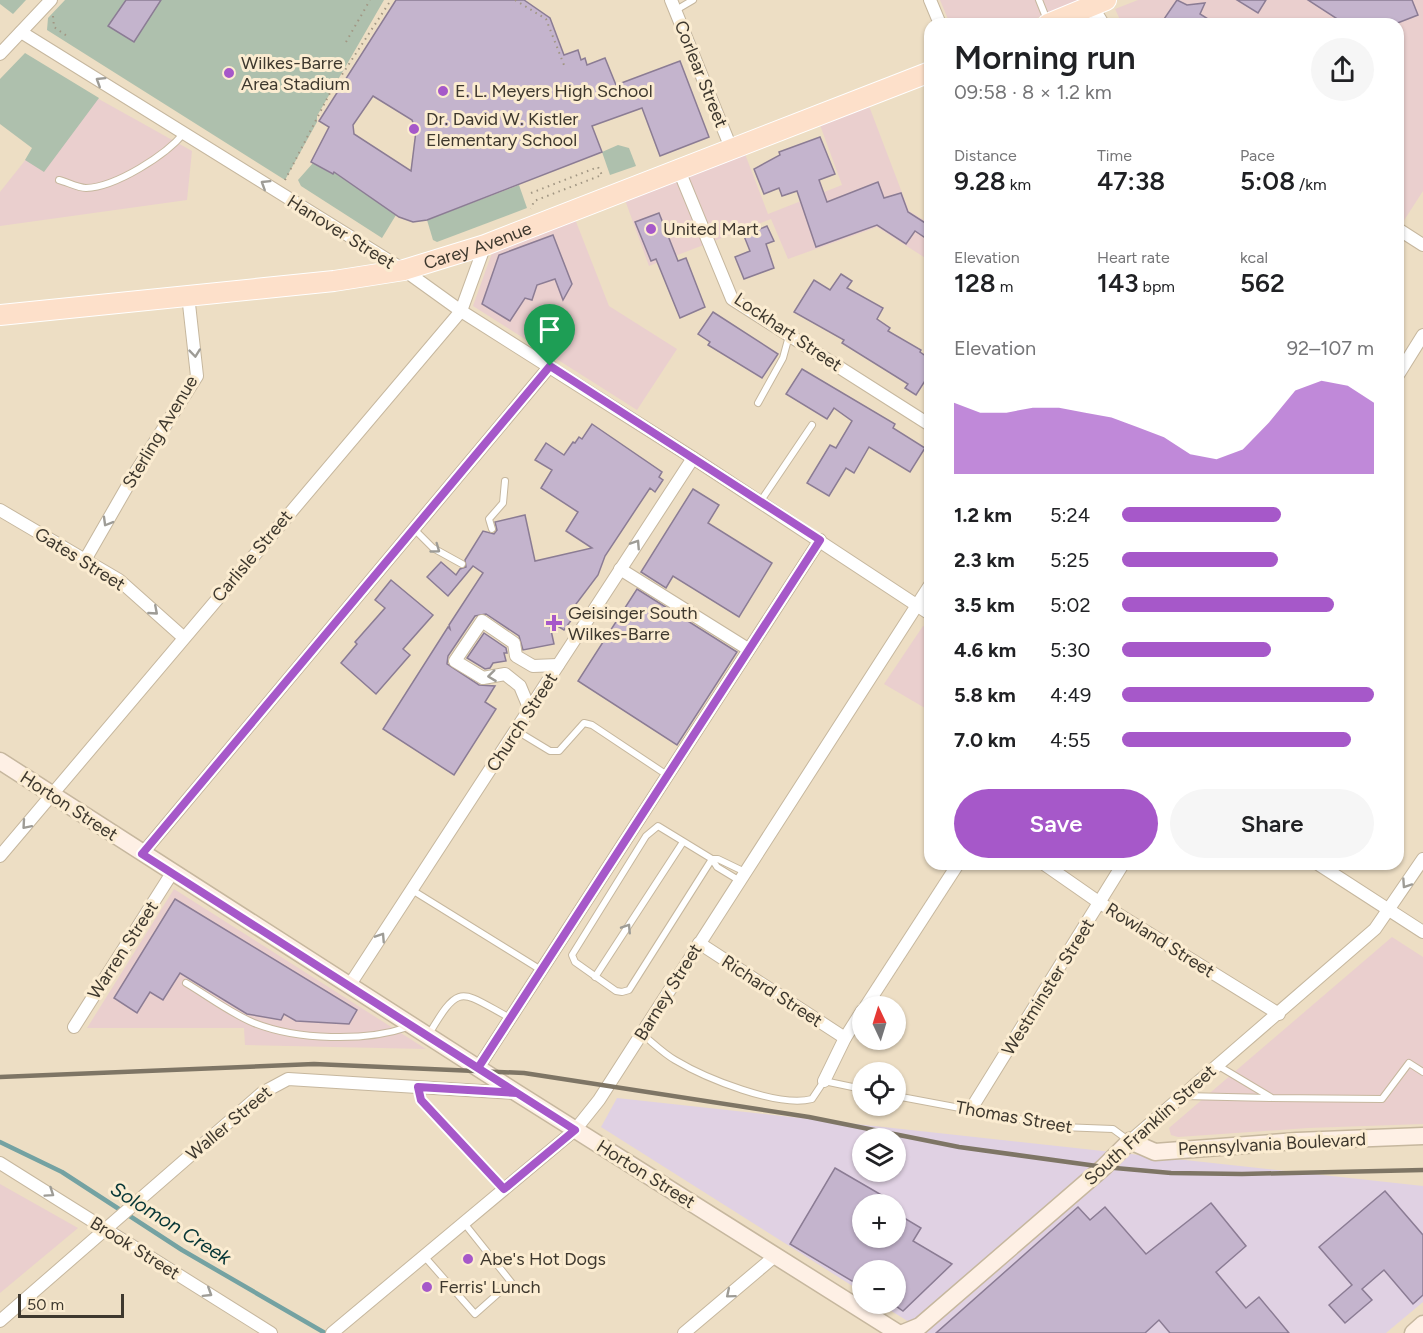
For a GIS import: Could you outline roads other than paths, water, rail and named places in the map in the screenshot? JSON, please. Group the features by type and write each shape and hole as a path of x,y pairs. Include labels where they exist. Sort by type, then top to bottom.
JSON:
{"main road":[{"path":"1063,18 1099,3"},
{"name":"Carey Avenue","path":"0,315 334,281 404,270 485,245 678,168 924,74"},
{"name":"Horton Street","path":"0,761 575,1130 898,1333"},
{"name":"Pennsylvania Boulevard","path":"1130,1141 1155,1152 1296,1141 1421,1137"},
{"name":"South Franklin Street","path":"903,1333 920,1326 1104,1167 1130,1141"},
{"path":"1413,1333 1423,1324"}],"street":[{"path":"930,0 938,18"},
{"path":"1099,3 1102,18"},
{"name":"Corlear Street","path":"673,5 731,148"},
{"path":"0,54 21,32 52,6"},
{"name":"Hanover Street","path":"21,32 404,270 461,311 760,501 924,610"},
{"name":"Lockhart Street","path":"678,168 732,299 924,421"},
{"path":"1404,234 1423,245"},
{"name":"Carlisle Street","path":"0,856 461,311 485,245"},
{"name":"Sterling Avenue","path":"85,560 135,473 197,376 188,295"},
{"path":"1404,365 1423,335"},
{"path":"142,854 550,366"},
{"name":"Church Street","path":"349,986 693,458"},
{"name":"Gates Street","path":"0,510 119,580 183,637"},
{"path":"478,1068 747,649 820,540"},
{"path":"620,569 747,649"},
{"name":"Barney Street","path":"335,1330 575,1130 599,1100 642,1034 924,594"},
{"path":"530,710 520,686 505,675 483,678 455,661 482,621 514,643 516,656 533,666 558,665"},
{"name":"South Franklin Street","path":"1130,1141 1375,929 1423,859"},
{"path":"872,996 954,870"},
{"name":"Rowland Street","path":"1053,870 1100,903 1278,1014"},
{"name":"Westminster Street","path":"971,1109 1119,870"},
{"path":"1327,870 1423,932"},
{"name":"Warren Street","path":"74,1027 172,873"},
{"name":"Richard Street","path":"699,943 845,1038"},
{"path":"824,1081 852,1027"},
{"name":"Waller Street","path":"0,1321 276,1084 288,1079 517,1093"},
{"name":"Brook Street","path":"0,1163 108,1226 271,1333"},
{"path":"684,1333 775,1256"}],"lane":[{"path":"673,5 693,0"},
{"path":"1039,0 1046,18"},
{"path":"59,180 86,188 116,180 172,148 184,133"},
{"path":"758,403 783,358 789,335"},
{"path":"760,501 812,425"},
{"path":"492,529 489,519 503,503 505,481"},
{"path":"414,529 433,548 462,564"},
{"path":"517,731 550,751 559,751 579,726 584,723 592,725 667,775"},
{"path":"712,859 629,990 616,991 575,962 572,955 646,836 658,826 712,859 717,867 743,877"},
{"path":"595,977 683,842"},
{"path":"712,859 718,859 743,877"},
{"path":"412,890 541,971"},
{"path":"186,983 251,1022 275,1031 337,1037 388,1034 412,1026"},
{"path":"428,1036 447,1004 455,996 464,994 510,1018"},
{"path":"642,1034 672,1059 712,1079 769,1096 799,1102 812,1098 824,1081 852,1087"},
{"path":"1184,1096 1382,1099 1408,1063 1423,1072"},
{"path":"1217,1065 1272,1098"},
{"path":"418,1087 421,1100 504,1189"},
{"name":"Thomas Street","path":"906,1098 1061,1127 1113,1129 1130,1141"},
{"path":"424,1256 475,1314 511,1282 464,1222"}],"waterway":[{"name":"Solomon Creek","path":"0,1142 62,1172 182,1250 325,1333"}],"railway":[{"path":"0,1077 314,1064 524,1073 809,1117 959,1147 1104,1167 1171,1173 1242,1174 1423,1170"}],"place":[{"name":"Wilkes-Barre Area Stadium","path":"229,73"},
{"name":"E. L. Meyers High School","path":"443,91"},
{"name":"Dr. David W. Kistler Elementary School","path":"414,129"},
{"name":"United Mart","path":"651,229"},
{"name":"Geisinger South Wilkes-Barre","path":"554,623"},
{"name":"Abe's Hot Dogs","path":"468,1259"},
{"name":"Ferris' Lunch","path":"427,1287"}]}
